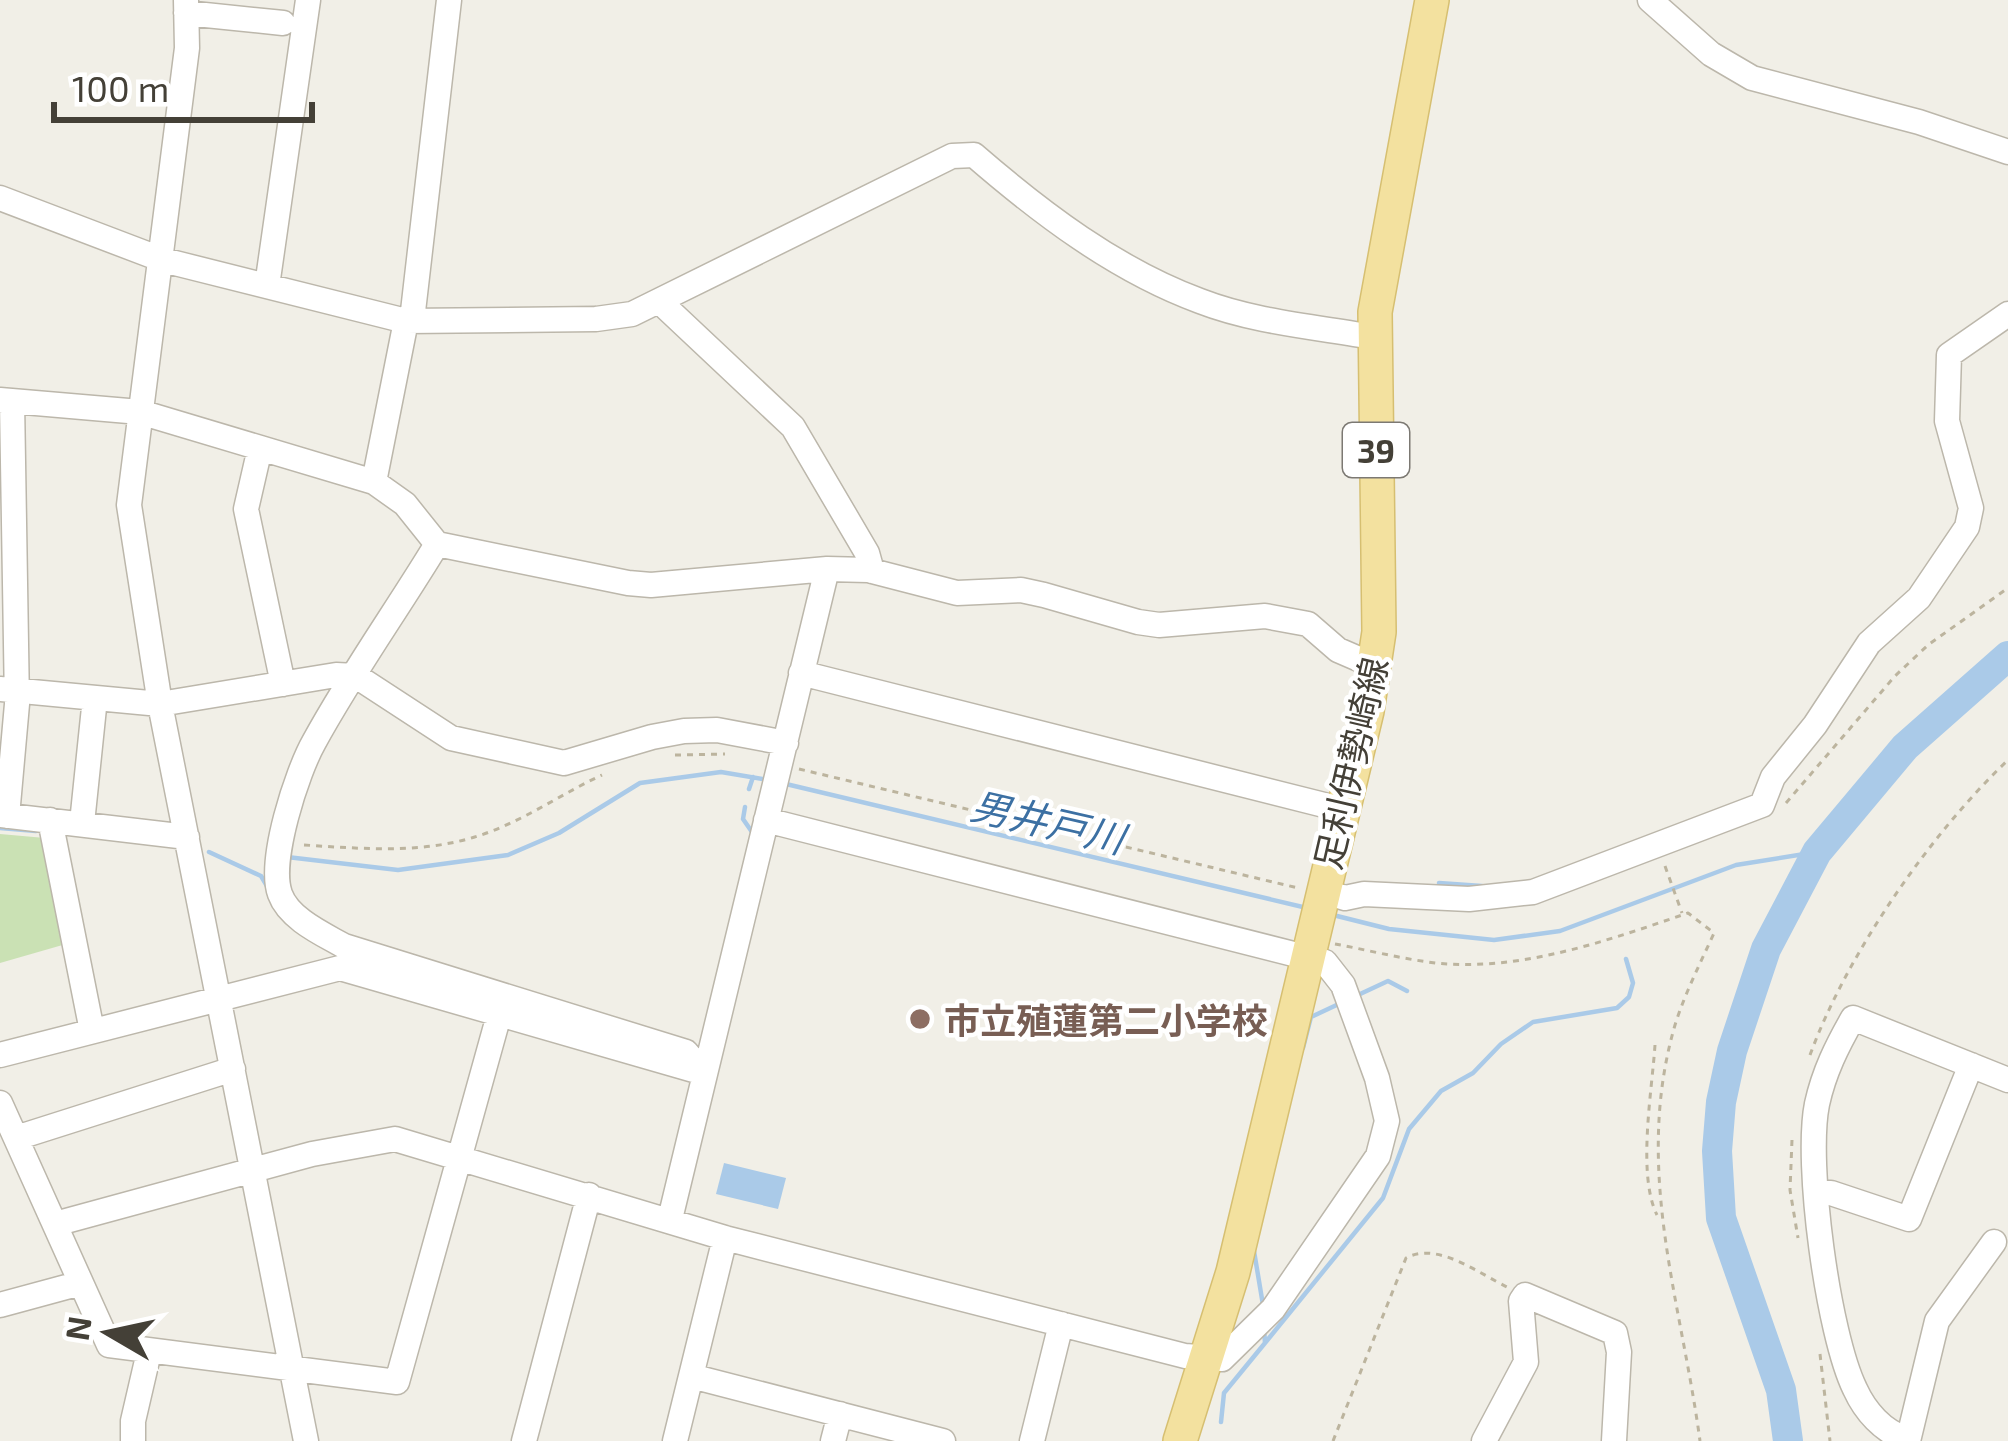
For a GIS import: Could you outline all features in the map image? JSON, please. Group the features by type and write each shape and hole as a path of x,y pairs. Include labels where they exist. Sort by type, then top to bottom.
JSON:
{"main road":[{"name":"足利伊勢崎線","path":"1180,1441 1233,1272 1313,944 1318,893 1343,810 1375,666 1379,575 1375,312 1432,0"}],"street":[{"path":"267,286 308,0"},
{"path":"374,482 409,321 449,0"},
{"path":"1649,0 1711,54 1752,77 1919,122 2008,152"},
{"path":"284,23 186,7 187,48 163,260 129,505 160,704 306,1441"},
{"path":"0,198 163,260 409,321 596,319 632,314 952,156 974,154 1094,247 1154,282 1242,314 1373,337"},
{"path":"659,301 793,428 867,553 872,571"},
{"path":"1318,893 1345,898 1364,894 1469,898 1533,892 1762,805 1773,777 1816,724 1869,643 1919,598 1967,527 1971,508 1947,421 1949,355 2008,314"},
{"path":"187,837 3,816 8,689 6,401 140,412 374,482 405,504 437,544 651,585 827,568 872,571 957,593 1021,590 1160,625 1265,616 1308,624 1338,650 1375,666"},
{"path":"260,448 246,509 283,684"},
{"path":"437,544 312,744 290,807 277,876 279,892 288,908 344,946 686,1052 704,1073"},
{"path":"670,1219 827,568"},
{"path":"801,673 1343,810"},
{"path":"8,689 160,704 336,675 356,676 451,738 565,764 652,737 717,730 784,759"},
{"path":"82,823 95,698"},
{"path":"55,1224 311,1154 394,1138 725,1238 1208,1361 1222,1359 1273,1309 1378,1156 1387,1121 1377,1078 1343,985 1313,944 769,809"},
{"path":"50,820 92,1031"},
{"path":"0,1055 350,968 704,1073"},
{"path":"0,1103 109,1345 398,1382 499,1015"},
{"path":"1994,1243 1937,1321 1907,1440 1889,1432 1878,1423 1849,1374 1824,1256 1812,1150 1816,1106 1828,1064 1852,1018 2008,1080"},
{"path":"1816,1193 1831,1193 1909,1219 1971,1065"},
{"path":"16,1138 232,1069"},
{"path":"524,1441 589,1195"},
{"path":"675,1441 725,1238"},
{"path":"0,1305 81,1283"},
{"path":"1484,1441 1526,1362 1521,1301 1525,1295 1615,1334 1619,1352 1614,1441"},
{"path":"1032,1441 1060,1324"},
{"path":"133,1441 149,1352"},
{"path":"691,1376 943,1441"},
{"path":"833,1441 840,1414"}],"path":[{"path":"1779,810 1895,676 1928,645 2008,588"},
{"path":"663,756 731,754"},
{"path":"784,759 1318,893"},
{"path":"1807,1068 1850,969 1906,883 1966,800 2008,760"},
{"path":"293,845 381,850 447,845 517,820 607,773"},
{"path":"1665,866 1682,915"},
{"path":"1313,944 1437,963 1490,963 1532,958 1688,913 1714,933 1675,1025 1659,1102 1656,1157 1660,1221 1700,1441"},
{"path":"1695,936 1702,924"},
{"path":"1655,1045 1648,1188 1660,1221"},
{"path":"1792,1121 1790,1190 1800,1248"},
{"path":"1334,1441 1406,1258 1418,1251 1436,1252 1525,1295"},
{"path":"1819,1351 1830,1441"}],"green space":[{"path":"0,834 45,838 66,944 0,963"}],"water":[{"path":"724,1163 786,1178 778,1209 716,1194"}],"waterway":[{"path":"1788,1441 1781,1390 1721,1218 1717,1151 1732,1051 1766,949 1817,852 1905,747 2008,656"},
{"name":"男井戸川","path":"287,857 398,870 508,855 559,833 640,783 721,772 769,780"},
{"path":"749,789 753,777"},
{"name":"男井戸川","path":"786,784 1307,908"},
{"path":"745,807 743,819 752,832"},
{"name":"男井戸川","path":"0,828 36,831"},
{"name":"男井戸川","path":"209,852 261,876 267,886"},
{"name":"男井戸川","path":"1329,914 1389,929 1494,940 1560,931 1736,865 1817,852"},
{"path":"1439,883 1482,886"},
{"path":"1265,1343 1383,1198 1409,1129 1441,1091 1473,1073 1501,1044 1533,1022 1617,1008 1629,997 1633,983 1626,959"},
{"path":"1358,995 1388,981 1407,991"},
{"path":"1303,1048 1311,1017 1343,1002"},
{"path":"1254,1251 1263,1305"},
{"path":"1221,1422 1224,1393 1265,1343 1264,1328"}],"place":[{"name":"市立殖蓮第二小学校","path":"920,1019"}]}
